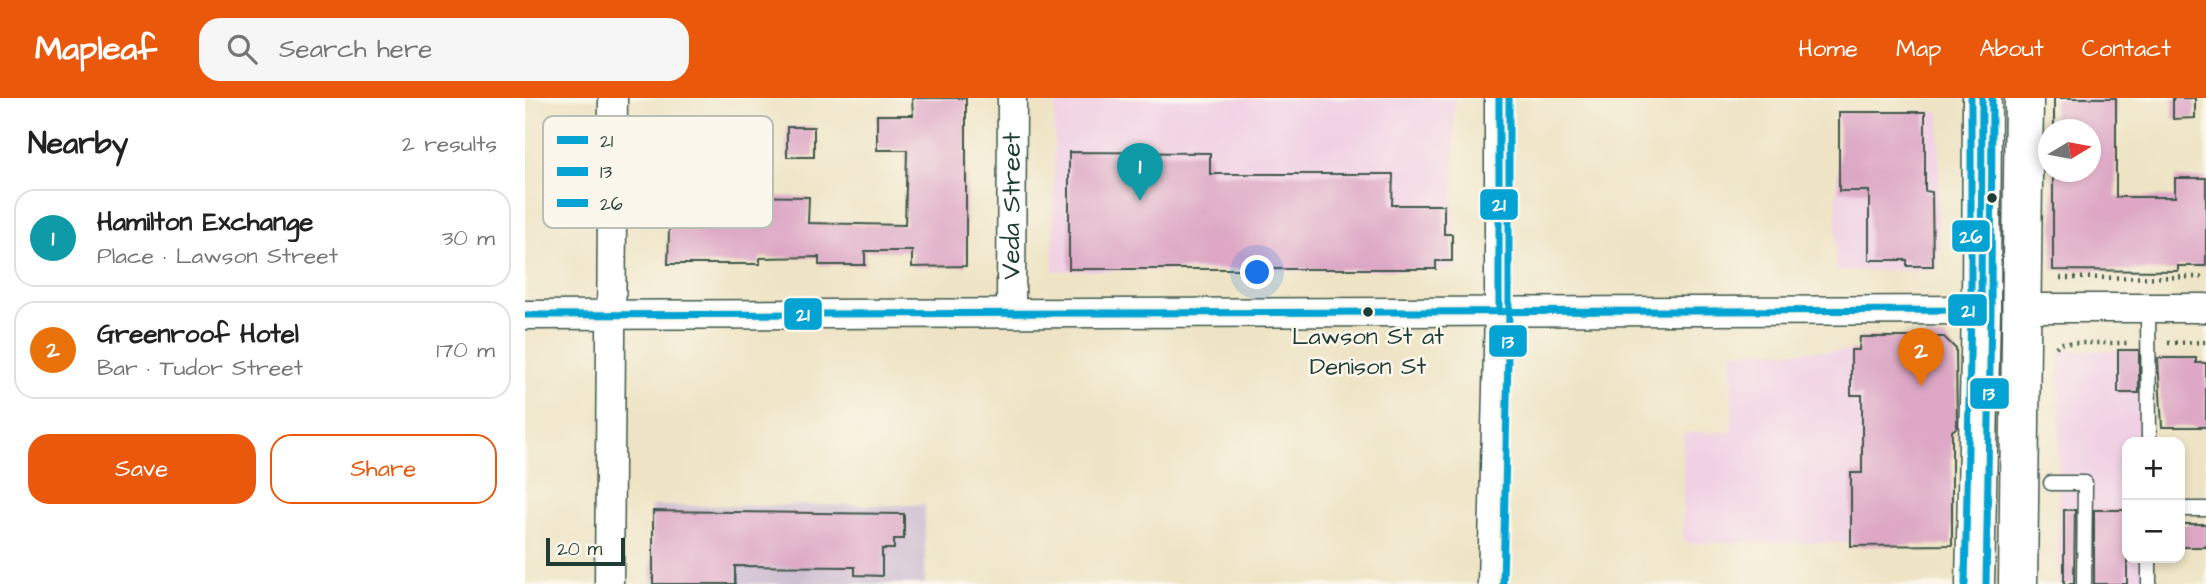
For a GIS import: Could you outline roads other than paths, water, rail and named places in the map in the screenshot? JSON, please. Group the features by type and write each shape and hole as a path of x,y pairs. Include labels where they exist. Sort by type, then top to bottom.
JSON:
{"main road":[{"path":"1975,584 1982,98"},
{"path":"2018,584 2024,98"}],"street":[{"path":"613,98 613,116"},
{"name":"Veda Street","path":"1011,313 1012,98"},
{"path":"1492,584 1499,311 1499,98"},
{"path":"610,584 612,228"},
{"path":"2023,308 2206,308"},
{"path":"525,315 1981,310"}],"lane":[{"path":"2148,308 2149,437"},
{"path":"2051,483 2085,483 2084,584"},
{"path":"2185,509 2206,509"},
{"path":"2149,563 2149,584"}],"place":[{"name":"Hamilton Exchange","path":"1140,201"},
{"name":"Lawson St at Denison St","path":"1368,312"},
{"name":"Greenroof Hotel","path":"1921,386"}]}
